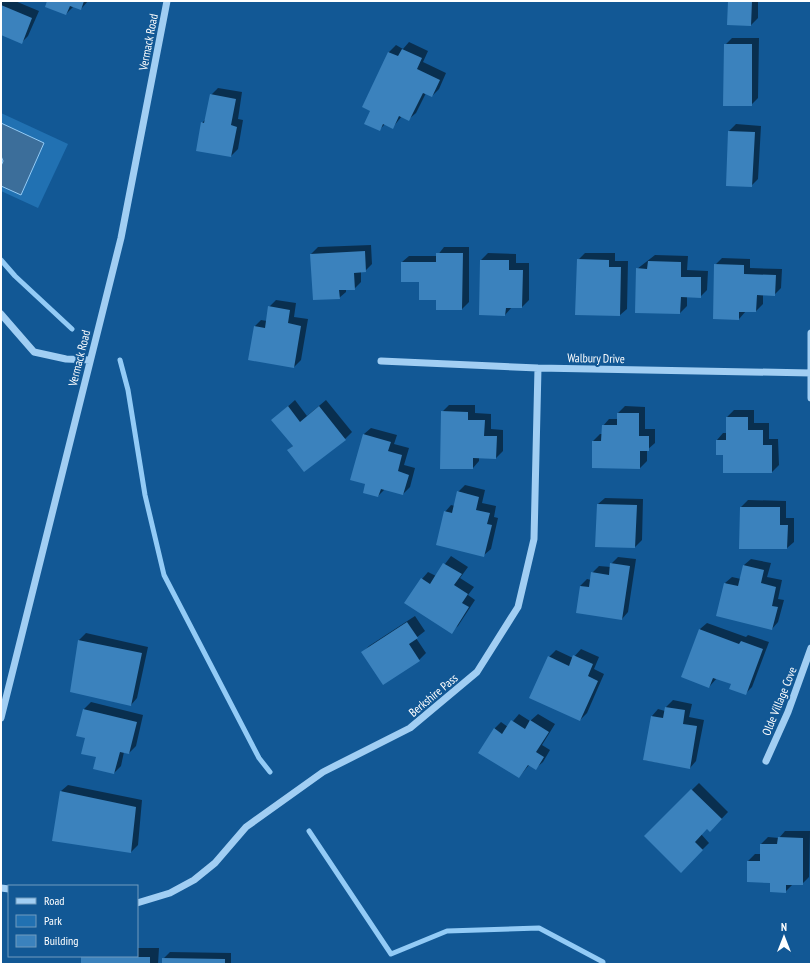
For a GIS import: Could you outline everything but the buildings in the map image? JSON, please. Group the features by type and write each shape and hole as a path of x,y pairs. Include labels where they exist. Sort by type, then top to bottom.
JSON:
{"street":[{"name":"Vermack Road","path":"1,718 121,238 167,1"},
{"path":"1,314 34,352 66,359 90,360"},
{"path":"811,333 811,398"},
{"name":"Walbury Drive","path":"381,361 538,368 810,373"},
{"name":"Berkshire Pass","path":"138,904 170,893 194,880 215,863 246,827 324,772 410,728 477,672 518,607 534,539 538,368"},
{"name":"Olde Village Cove","path":"766,761 788,712 811,648"}],"green space":[{"path":"1,113 68,144 38,208 1,191"}],"shaded area":[{"path":"1,123 44,143 21,195 1,186 1,166 3,161 1,156"}],"waterway":[{"path":"1,260 15,276 72,329"},
{"path":"120,360 128,390 145,495 164,575 259,758 270,772"},
{"path":"309,831 391,954 447,931 539,928 603,962 603,964"}]}
